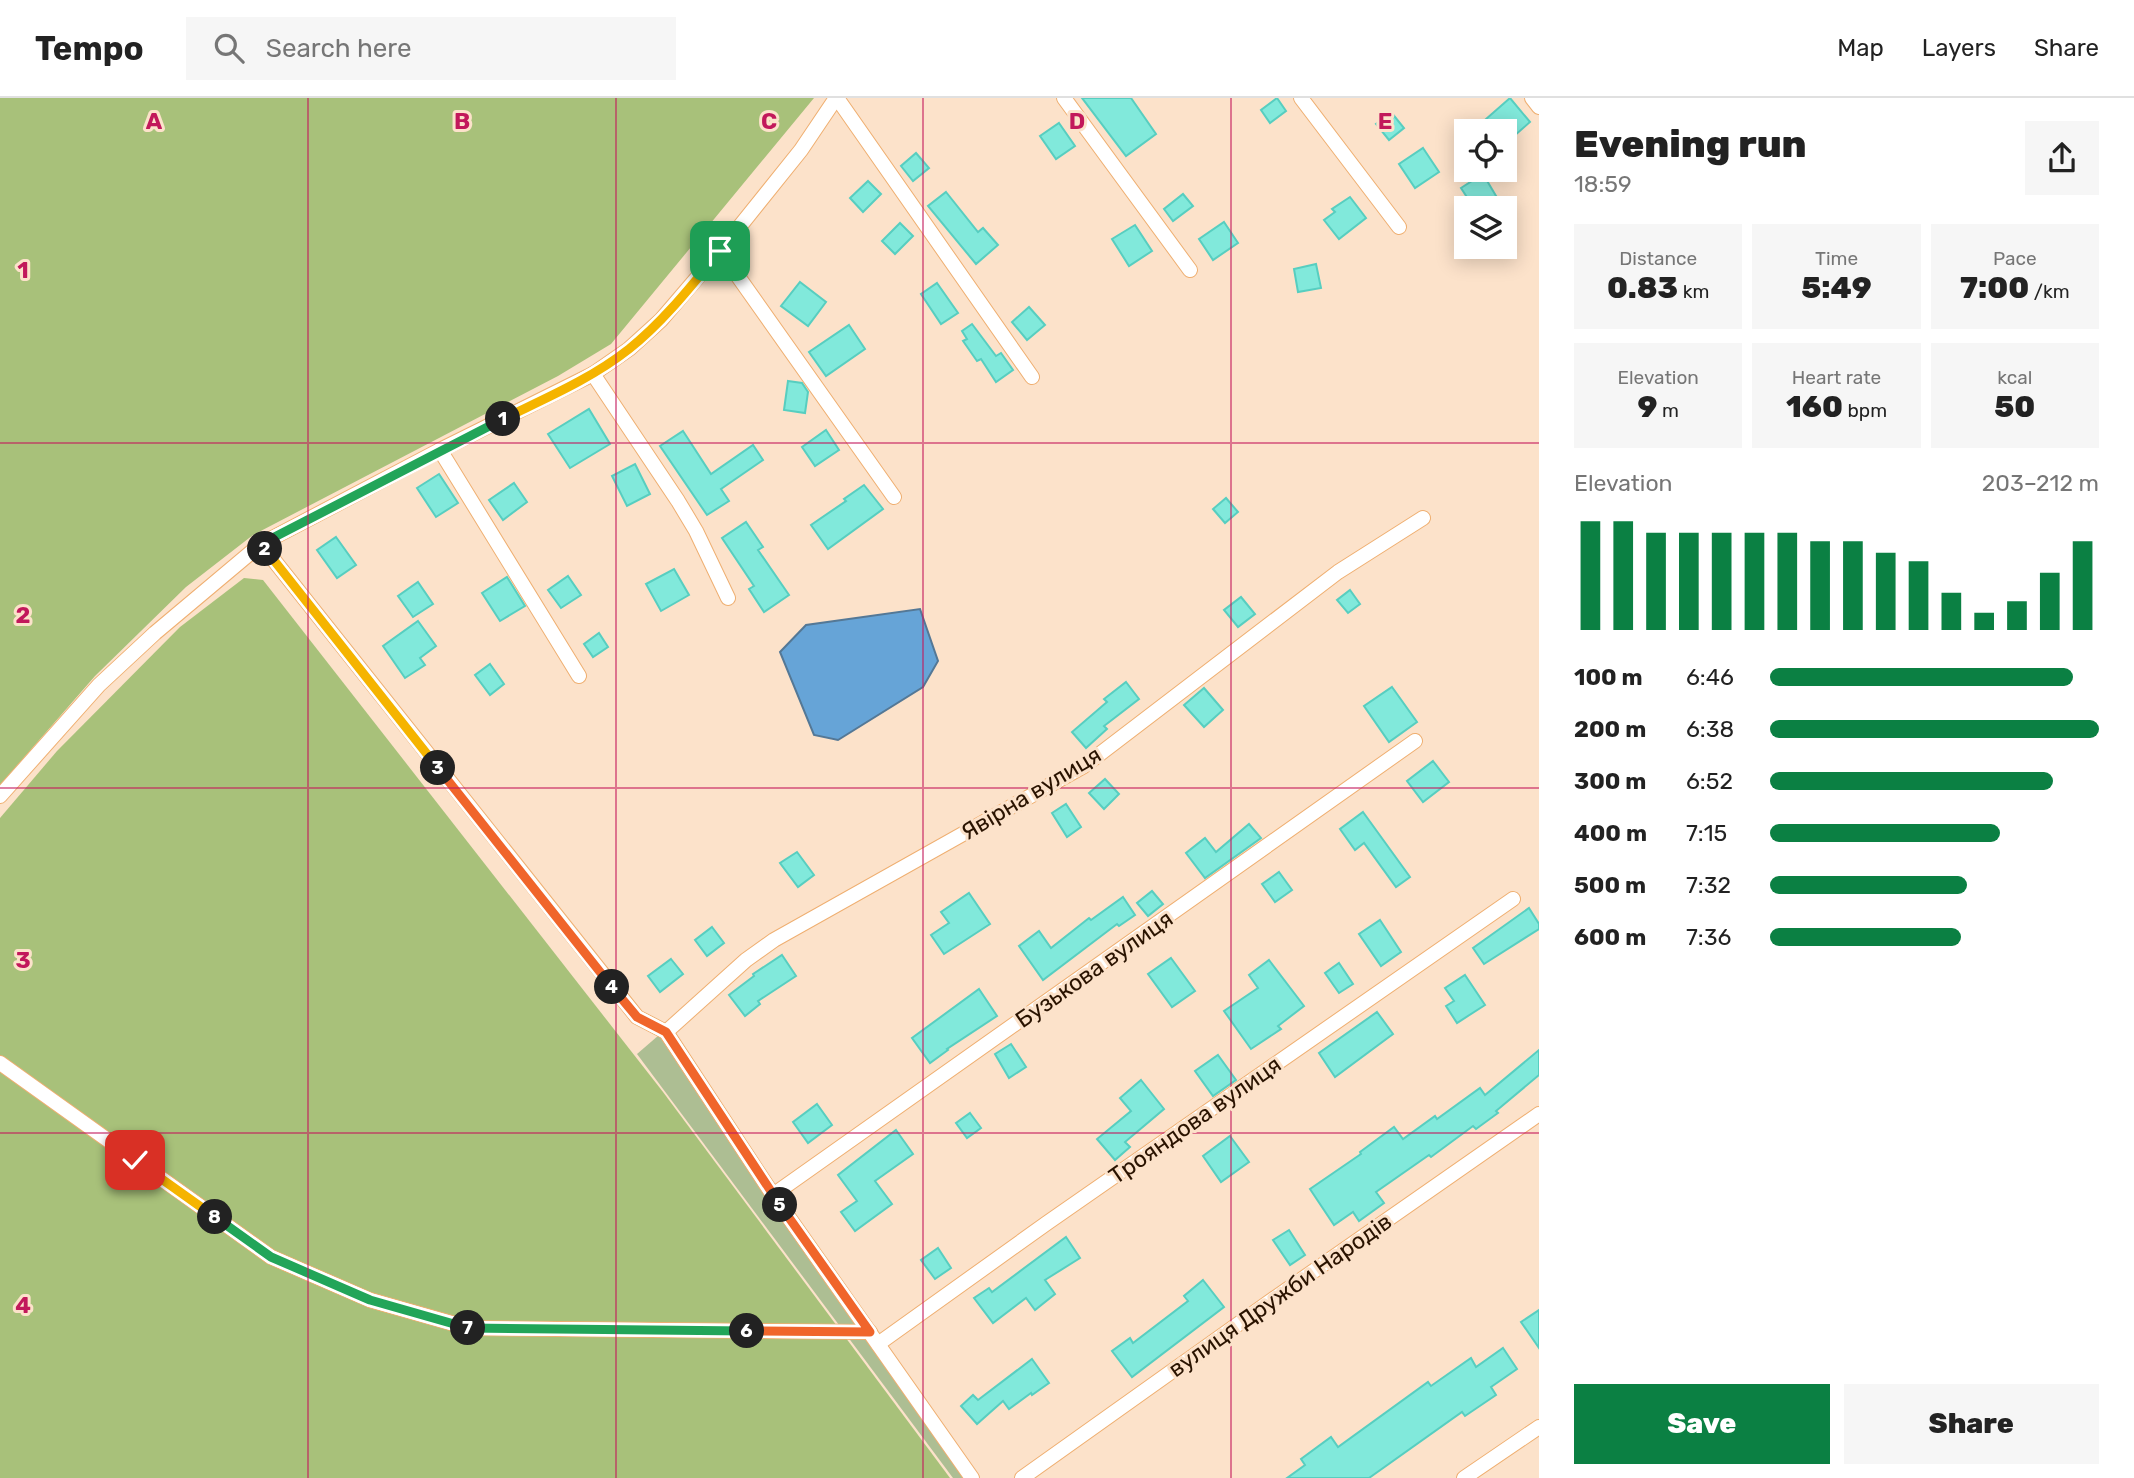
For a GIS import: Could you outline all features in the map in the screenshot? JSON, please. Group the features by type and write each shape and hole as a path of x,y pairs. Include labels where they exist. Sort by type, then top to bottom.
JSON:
{"street":[{"path":"0,796 99,685 155,633 261,544 593,374 629,349 661,320 720,251 801,150 836,98 1032,377"},
{"path":"1063,98 1190,270"},
{"path":"1301,98 1399,227"},
{"path":"1532,98 1539,107"},
{"path":"720,251 894,496"},
{"path":"593,374 678,501 696,531 728,598"},
{"path":"440,450 579,676"},
{"name":"Явірна вулиця","path":"666,1032 746,960 774,940 1084,766 1338,572 1423,518"},
{"path":"261,544 637,1017 666,1032 773,1195 972,1478"},
{"name":"Бузькова вулиця","path":"773,1195 1415,741"},
{"name":"Трояндова вулиця","path":"874,1338 1059,1215 1513,899"},
{"path":"0,1063 271,1257 370,1300 469,1328 874,1338"},
{"name":"вулиця Дружби Народів","path":"1022,1478 1539,1114"},
{"path":"1464,1478 1539,1427"}],"green space":[{"path":"0,98 814,98 611,344 558,376 253,535 186,587 95,676 0,785"},
{"path":"244,578 263,580 663,1092 950,1478 0,1478 0,818 57,751 180,627"},
{"path":"659,1035 970,1478 953,1478 637,1054"}],"water":[{"path":"920,609 938,661 923,687 838,740 814,735 780,652 806,625"}],"building":[{"path":"1082,98 1131,98 1156,134 1126,156"},
{"path":"1277,98 1286,111 1270,123 1261,110"},
{"path":"1510,98 1530,122 1517,133 1517,119 1486,119"},
{"path":"1391,112 1404,128 1389,140 1376,124"},
{"path":"1059,123 1075,146 1056,159 1040,136"},
{"path":"1423,148 1439,172 1415,188 1399,164"},
{"path":"916,153 929,168 913,181 901,166"},
{"path":"868,181 881,194 863,212 850,198"},
{"path":"1470,182 1488,182 1496,196 1466,196 1461,188"},
{"path":"946,192 978,232 983,228 998,245 976,264 928,206"},
{"path":"1183,194 1193,206 1173,221 1164,209"},
{"path":"1350,197 1366,218 1339,239 1324,220 1335,212 1332,209"},
{"path":"1224,222 1238,243 1213,260 1199,239"},
{"path":"900,223 913,236 895,254 882,241"},
{"path":"1135,225 1152,251 1129,266 1112,239"},
{"path":"1316,264 1321,288 1298,292 1294,269"},
{"path":"800,282 826,302 808,326 781,306"},
{"path":"937,283 958,313 941,324 921,294"},
{"path":"1029,307 1045,325 1027,340 1012,322"},
{"path":"972,324 996,356 1001,353 1013,370 996,382 981,359 977,361 963,341 967,339 962,331"},
{"path":"849,325 865,349 826,376 809,352"},
{"path":"788,381 802,383 808,392 805,413 784,410"},
{"path":"589,409 610,444 570,468 548,434"},
{"path":"826,430 839,450 815,466 802,447"},
{"path":"683,431 711,474 753,445 763,460 721,489 729,501 707,515 660,446"},
{"path":"635,464 650,494 627,506 612,476"},
{"path":"439,474 458,503 436,517 417,488"},
{"path":"514,483 527,502 503,520 489,500"},
{"path":"864,485 883,509 828,549 811,525"},
{"path":"1226,498 1238,512 1225,523 1213,509"},
{"path":"746,522 763,547 758,550 789,595 764,612 749,589 754,586 722,538"},
{"path":"336,537 356,565 337,578 317,550"},
{"path":"674,569 689,595 661,611 646,584"},
{"path":"568,576 581,595 561,608 548,590"},
{"path":"507,577 525,606 500,621 482,593"},
{"path":"418,582 433,604 413,617 398,596"},
{"path":"1350,590 1360,604 1348,613 1337,600"},
{"path":"1241,597 1255,614 1238,627 1224,610"},
{"path":"418,621 436,646 420,658 425,665 405,678 383,646"},
{"path":"599,633 608,647 593,657 584,644"},
{"path":"490,664 504,684 490,695 475,675"},
{"path":"1126,682 1139,699 1104,726 1107,729 1086,748 1072,732 1107,702 1104,699"},
{"path":"1392,687 1417,722 1389,742 1364,706"},
{"path":"1204,688 1223,710 1204,727 1184,705"},
{"path":"1433,761 1449,782 1423,802 1407,781"},
{"path":"1105,779 1119,794 1104,809 1089,793"},
{"path":"1066,804 1081,827 1067,837 1052,813"},
{"path":"1363,812 1410,877 1396,887 1364,843 1355,850 1340,829"},
{"path":"1249,824 1261,838 1205,878 1186,853 1205,838 1216,852"},
{"path":"797,852 814,875 798,887 780,863"},
{"path":"1279,872 1292,890 1275,902 1262,884"},
{"path":"1152,891 1163,904 1148,916 1137,903"},
{"path":"969,893 990,924 944,954 931,935 949,923 941,912"},
{"path":"1123,897 1135,915 1119,926 1117,924 1043,980 1019,946 1039,931 1051,948 1089,918 1091,920"},
{"path":"1529,908 1539,924 1539,929 1484,964 1473,948"},
{"path":"1380,920 1401,952 1381,966 1359,934"},
{"path":"712,927 724,943 707,956 695,940"},
{"path":"782,955 796,976 758,1001 760,1004 745,1016 729,995 754,976 753,974"},
{"path":"1171,958 1195,991 1172,1007 1148,974"},
{"path":"671,959 683,974 660,992 648,976"},
{"path":"1269,960 1304,1006 1278,1026 1281,1029 1251,1049 1224,1011 1258,988 1249,975"},
{"path":"1339,963 1353,984 1339,993 1325,973"},
{"path":"1465,975 1485,1005 1457,1023 1446,1006 1454,1001 1445,988"},
{"path":"979,989 997,1016 930,1063 912,1038"},
{"path":"1377,1012 1393,1034 1335,1077 1319,1053"},
{"path":"1011,1044 1026,1067 1009,1078 995,1054"},
{"path":"1539,1050 1539,1075 1496,1111 1498,1113 1476,1129 1473,1126 1376,1192 1384,1203 1359,1221 1353,1212 1334,1225 1310,1189 1361,1154 1360,1152 1394,1127 1403,1139 1435,1116 1437,1119 1480,1088 1485,1095"},
{"path":"1218,1055 1236,1080 1213,1096 1195,1071"},
{"path":"1141,1080 1164,1109 1125,1142 1130,1147 1115,1160 1097,1139 1131,1111 1120,1098"},
{"path":"817,1104 832,1125 808,1143 793,1122"},
{"path":"970,1113 981,1128 967,1138 956,1123"},
{"path":"896,1130 913,1154 875,1181 892,1204 855,1231 841,1212 857,1201 838,1175"},
{"path":"1230,1136 1249,1162 1221,1182 1203,1156"},
{"path":"1289,1230 1305,1255 1290,1265 1273,1240"},
{"path":"1066,1237 1080,1258 1045,1280 1055,1294 1035,1310 1026,1298 993,1323 974,1298 989,1288 992,1292"},
{"path":"938,1248 951,1268 935,1279 921,1260"},
{"path":"1203,1280 1224,1307 1132,1377 1112,1351 1130,1338 1133,1343 1188,1301 1184,1296"},
{"path":"1539,1310 1539,1348 1521,1322"},
{"path":"1503,1348 1517,1369 1491,1387 1496,1395 1465,1416 1462,1412 1369,1478 1287,1478 1305,1465 1301,1459 1331,1437 1338,1447 1428,1382 1431,1386 1471,1358 1476,1367"},
{"path":"1032,1359 1049,1383 1032,1395 1031,1393 1009,1409 1003,1401 977,1424 961,1406 973,1395 978,1400"}],"route":[{"path":"135,1160 271,1257 370,1300 469,1328 870,1332 773,1195 666,1032 637,1017 261,544 593,374 629,349 661,320 720,251"}]}
